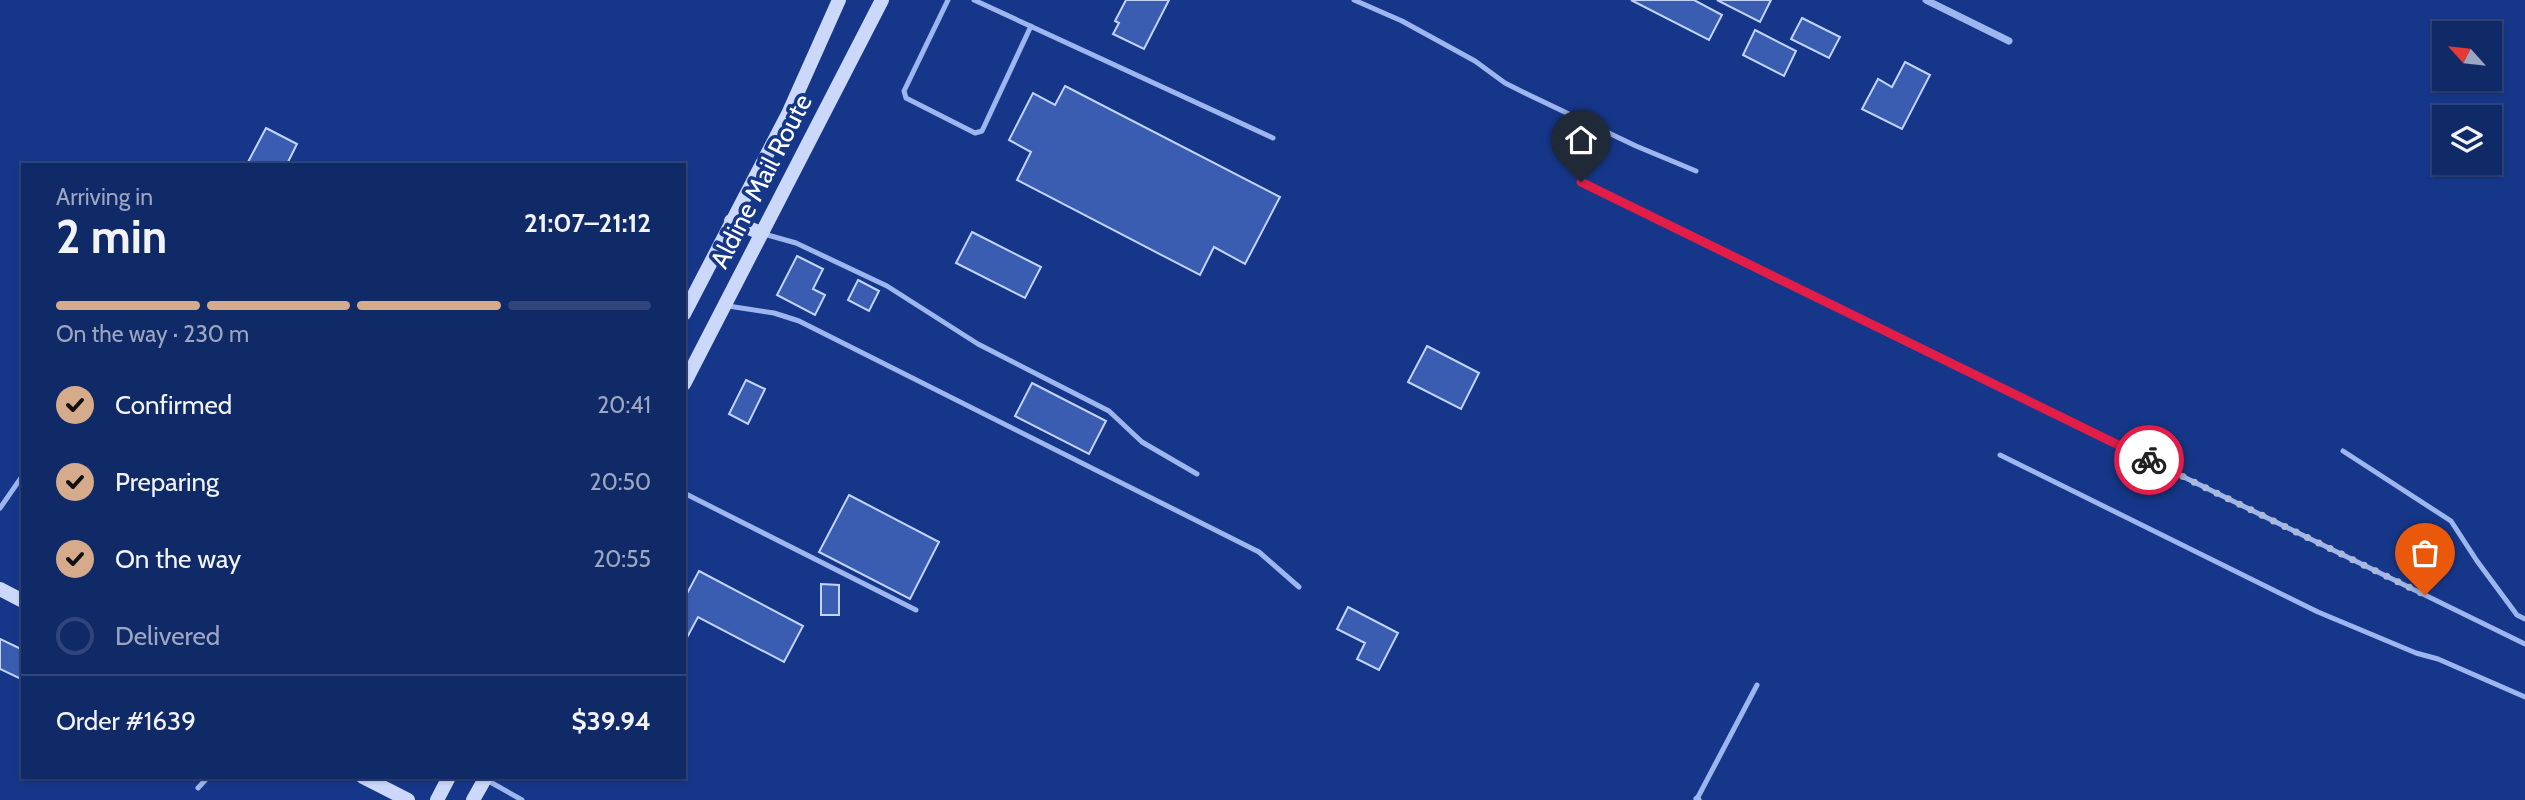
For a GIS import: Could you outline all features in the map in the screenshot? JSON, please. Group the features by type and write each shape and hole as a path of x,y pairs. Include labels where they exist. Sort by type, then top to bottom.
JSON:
{"main road":[{"name":"Aldine Mail Route","path":"686,310 788,114 839,0"},
{"name":"Aldine Mail Route","path":"686,380 882,0"},
{"path":"731,221 761,233"},
{"path":"0,589 21,600"},
{"path":"367,779 408,800"},
{"path":"437,800 448,779"},
{"path":"474,800 484,779"}],"street":[{"path":"1926,0 2009,41"}],"lane":[{"path":"948,0 904,91 906,98 975,133 982,131 1031,26"},
{"path":"974,0 1273,138"},
{"path":"1354,0 1402,21 1475,61 1527,94 1636,146 1696,171"},
{"path":"1581,182 2525,644"},
{"path":"761,233 796,243 887,286 978,344 1109,411 1142,442 1197,474"},
{"path":"724,306 774,313 799,321 1259,552 1299,587"},
{"path":"2343,451 2451,521 2517,615 2525,619"},
{"path":"2000,455 2318,612 2416,653 2438,659 2525,697"},
{"path":"0,508 21,478"},
{"path":"686,494 916,610"},
{"path":"1698,800 1757,685"},
{"path":"198,788 206,779"},
{"path":"487,779 522,800"}],"building":[{"path":"1126,0 1169,0 1144,49 1113,34 1119,23 1115,21"},
{"path":"1631,0 1694,0 1722,15 1709,40"},
{"path":"1717,0 1771,0 1760,22"},
{"path":"1802,18 1840,37 1829,58 1791,39"},
{"path":"1755,30 1796,51 1784,76 1743,55"},
{"path":"1905,62 1930,75 1902,129 1862,109 1878,79 1892,87"},
{"path":"1065,86 1280,197 1245,264 1214,247 1200,275 1017,180 1031,152 1009,140 1033,93 1055,105"},
{"path":"266,128 297,144 288,163 248,163"},
{"path":"972,232 1041,267 1025,298 956,263"},
{"path":"797,256 823,269 813,289 825,295 815,315 777,295"},
{"path":"858,280 879,291 869,311 848,300"},
{"path":"1427,346 1479,373 1461,409 1408,382"},
{"path":"746,380 765,389 748,424 729,414"},
{"path":"1032,383 1106,421 1089,454 1015,416"},
{"path":"849,495 939,542 910,599 819,552"},
{"path":"699,571 803,626 784,662 698,617 686,639 686,595"},
{"path":"821,584 839,585 839,615 821,615"},
{"path":"1348,607 1398,633 1379,670 1357,659 1365,643 1337,629"},
{"path":"0,639 21,649 21,679 0,669"}],"way so far":[{"path":"2149,460 2425,595"}],"route":[{"path":"1581,182 2149,460"}]}
